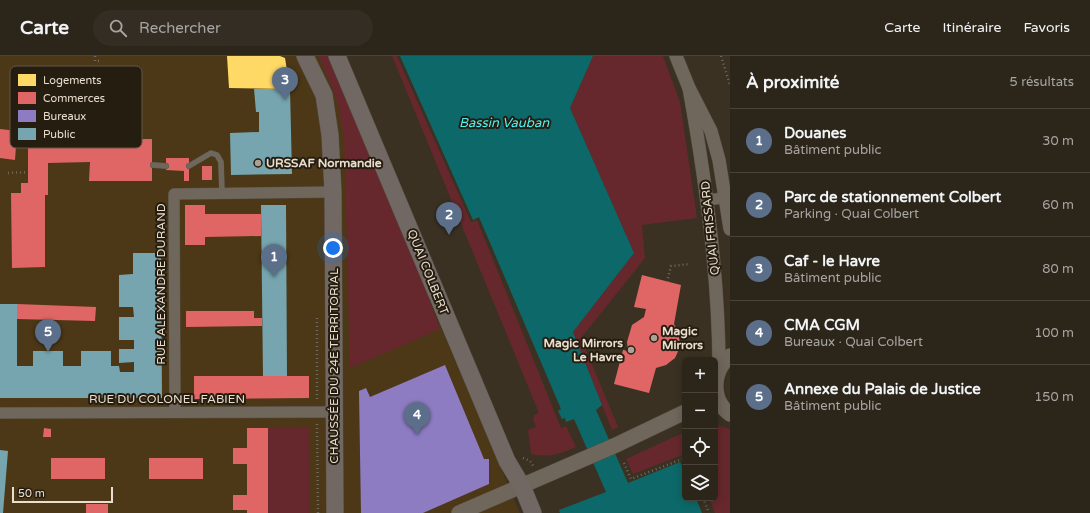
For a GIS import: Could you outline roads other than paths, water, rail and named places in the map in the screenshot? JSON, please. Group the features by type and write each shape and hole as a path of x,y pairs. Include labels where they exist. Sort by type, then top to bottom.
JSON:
{"main road":[{"name":"CHAUSSÉE DU 24E TERRITORIAL","path":"305,56 324,95 330,135 335,412 335,513"},
{"name":"QUAI COLBERT","path":"337,56 507,460 522,486 533,513"},
{"path":"716,393 715,383 719,369 730,356"},
{"path":"718,401 730,414"},
{"path":"459,513 616,445 682,413"}],"street":[{"name":"QUAI FRISSARD","path":"676,56 689,88 711,131 728,198 730,229"},
{"name":"QUAI FRISSARD","path":"689,88 708,200 719,336 719,369"},
{"name":"RUE ALEXANDRE DURAND","path":"175,412 174,194 332,192"},
{"path":"708,200 728,198"},
{"name":"RUE DU COLONEL FABIEN","path":"0,413 335,412"}],"lane":[{"path":"189,166 211,154 217,155 221,162 222,193"},
{"path":"153,165 166,166"}],"water":[{"name":"Bassin Vauban","path":"400,56 593,56 570,108 634,253 573,332 602,405 596,410 628,483 680,462 682,466 682,501 697,501 702,513 560,513 559,510 606,492 574,419 566,422 565,418 562,419 558,411 561,409 479,217 473,220"}],"place":[{"name":"Caf - le Havre","path":"285,100"},
{"name":"URSSAF Normandie","path":"258,163"},
{"name":"Parc de stationnement Colbert","path":"449,235"},
{"name":"Douanes","path":"274,277"},
{"name":"Magic Mirrors","path":"654,338"},
{"name":"Magic Mirrors Le Havre","path":"631,350"},
{"name":"Annexe du Palais de Justice","path":"48,352"},
{"name":"CMA CGM","path":"417,435"}]}
